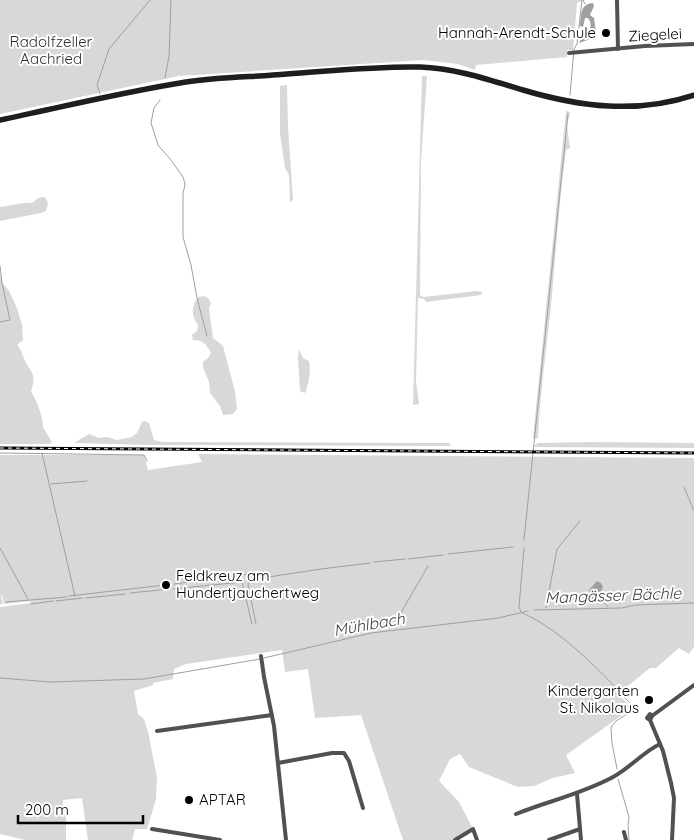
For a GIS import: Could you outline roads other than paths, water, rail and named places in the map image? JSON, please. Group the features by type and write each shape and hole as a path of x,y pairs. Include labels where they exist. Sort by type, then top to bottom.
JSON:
{"main road":[{"path":"0,120 142,89 188,82 380,68 421,67 443,69 498,82 544,96 595,106 642,106 694,95"}],"street":[{"name":"Ziegelei","path":"617,0 618,49"},
{"name":"Ziegelei","path":"570,53 694,44"},
{"path":"262,658 272,715 286,840"},
{"path":"672,840 674,798 651,718 694,685"},
{"path":"157,731 272,715"},
{"path":"516,814 576,794 614,776 660,744"},
{"path":"278,763 332,753 344,753 349,761 363,808"},
{"path":"576,794 581,840"},
{"path":"152,829 220,840"},
{"path":"455,840 473,829 477,840"},
{"path":"549,840 580,829"},
{"path":"624,832 626,840"}],"waterway":[{"path":"100,94 97,85 109,49 150,0"},
{"path":"165,78 169,56 171,0"},
{"path":"570,95 574,49 577,44 582,0"},
{"path":"583,0 585,4"},
{"path":"160,100 154,108 151,123 158,145 183,177 185,184 183,194 183,237 207,336"},
{"path":"524,540 568,114"},
{"path":"0,266 10,320 0,322"},
{"path":"0,453 144,455 147,461"},
{"path":"42,453 75,596"},
{"path":"51,484 87,481"},
{"path":"684,487 694,511"},
{"path":"546,608 557,549 580,521"},
{"path":"448,554 513,547"},
{"path":"0,548 28,599"},
{"path":"521,612 519,607 524,548"},
{"path":"408,559 443,555"},
{"path":"374,562 405,559"},
{"path":"256,624 248,585 249,580 370,563"},
{"path":"395,623 428,566"},
{"path":"174,584 264,572"},
{"path":"173,589 242,582 252,624"},
{"path":"69,596 165,585"},
{"path":"130,593 170,589"},
{"path":"86,598 125,594"},
{"path":"6,602 67,597"},
{"path":"56,601 83,598"},
{"path":"600,598 608,607"},
{"path":"31,604 53,601"},
{"name":"Mangässer Bächle","path":"534,610 622,608 635,605 694,603"},
{"name":"Mühlbach","path":"264,658 371,633 498,618 528,611"},
{"name":"Mühlbach","path":"522,613 552,630 583,655 635,709 616,721 611,727 617,769"},
{"name":"Mühlbach","path":"0,678 50,682 144,679 260,659"},
{"name":"Mühlbach","path":"618,779 629,817 629,840"}],"railway":[{"path":"0,448 694,453"}],"place":[{"name":"Hannah-Arendt-Schule","path":"606,33"},
{"name":"Feldkreuz am Hundertjauchertweg","path":"166,585"},
{"name":"Kindergarten St. Nikolaus","path":"649,700"},
{"name":"APTAR","path":"189,800"}],"park label":[{"name":"Radolfzeller Aachried","path":"51,50"}]}
